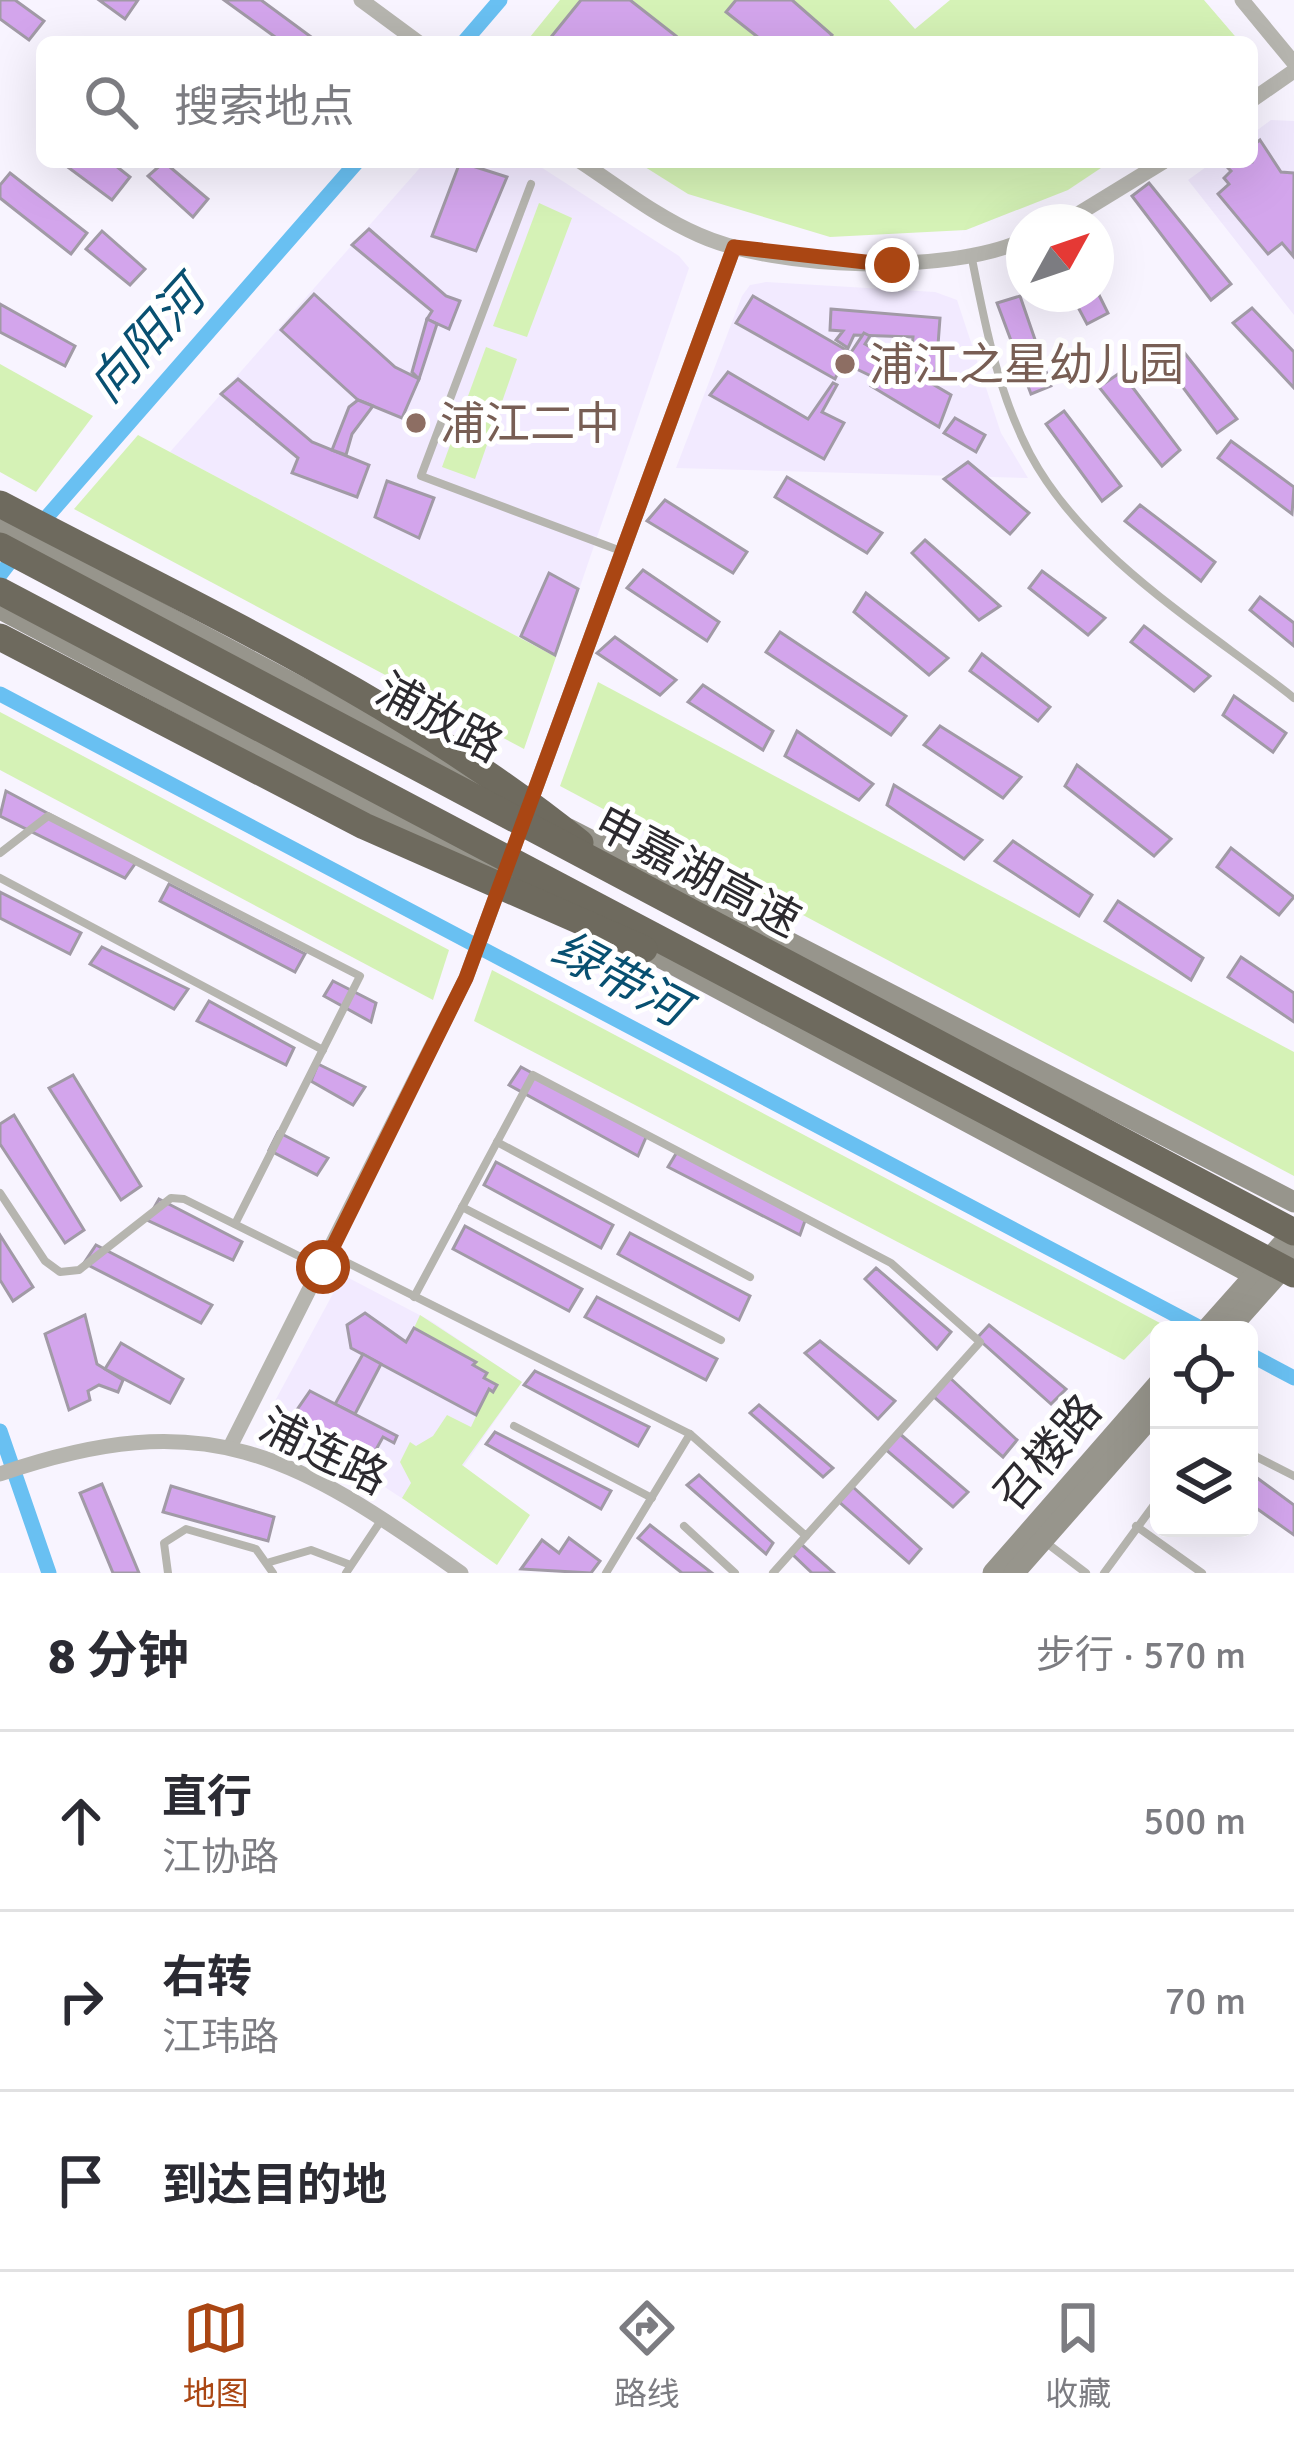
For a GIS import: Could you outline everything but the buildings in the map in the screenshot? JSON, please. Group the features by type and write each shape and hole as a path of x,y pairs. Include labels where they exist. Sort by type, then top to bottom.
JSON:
{"highway":[{"path":"0,504 377,703 515,790 630,883"},
{"name":"申嘉湖高速","path":"0,546 1294,1232"},
{"name":"申嘉湖高速","path":"0,591 770,997 1272,1278"},
{"path":"5,621 364,826 674,962 770,997"}],"main road":[{"name":"浦放路","path":"0,528 527,808 1294,1202"},
{"path":"5,621 504,874 1272,1278"},
{"path":"1272,1278 1294,1232"},
{"path":"1232,1318 1294,1256"},
{"name":"召楼路","path":"993,1573 1150,1393"},
{"name":"召楼路","path":"1014,1573 1150,1418"}],"street":[{"path":"361,0 410,36"},
{"path":"1242,0 1294,67 1258,95"},
{"path":"590,168 663,216 734,247 892,265 972,259 1006,247"},
{"path":"1094,204 1153,168"},
{"path":"231,1445 466,978 734,247"},
{"name":"浦连路","path":"0,1474 47,1458 151,1439 231,1445 327,1484 461,1573"}],"lane":[{"path":"531,184 421,476 621,550"},
{"path":"972,259 990,353 1031,455 1096,540 1294,698"},
{"path":"0,853 48,816 360,976 235,1224"},
{"path":"0,878 323,1050"},
{"path":"414,1297 533,1075 891,1263 980,1342 772,1573"},
{"path":"497,1142 750,1277"},
{"path":"0,1192 45,1262 60,1273 79,1270 171,1198 414,1297 690,1434 806,1536"},
{"path":"462,1208 721,1340"},
{"path":"514,1426 652,1498"},
{"path":"620,1573 608,1570 690,1434"},
{"path":"1258,1458 1294,1476"},
{"path":"1104,1573 1150,1509"},
{"path":"269,1562 311,1550 347,1569 383,1518"},
{"path":"684,1526 735,1573"},
{"path":"1136,1526 1202,1573"},
{"path":"168,1573 164,1543 186,1529 233,1539 269,1562 273,1573"},
{"path":"1043,1540 1086,1573"}],"shaded area":[{"path":"1271,120 1294,121 1294,315 1188,180 1205,168 1258,168 1258,130"},
{"name":"浦江二中","path":"420,168 542,168 679,256 689,268 556,657 170,452"},
{"name":"浦江之星幼儿园","path":"766,282 935,292 957,300 1001,433 1028,478 676,468 742,296 750,285"},
{"path":"343,1275 431,1321 522,1382 429,1516 345,1461 288,1438 278,1425 275,1401"}],"green space":[{"path":"560,0 889,0 915,29 950,0 1204,0 1235,36 531,36"},
{"path":"647,168 1101,168 1068,190 1032,204 1006,204 1006,214 966,230 830,237 688,194"},
{"path":"539,203 572,218 527,337 493,326"},
{"path":"486,347 517,359 475,479 442,467"},
{"path":"0,364 93,416 36,492 0,472"},
{"path":"138,435 556,657 524,749 74,509"},
{"path":"598,682 1294,1052 1294,1176 560,786"},
{"path":"0,712 449,950 433,1000 0,770"},
{"path":"492,970 1156,1321 1150,1321 1150,1333 1124,1360 474,1021"},
{"path":"420,1315 522,1382 462,1465 530,1515 497,1565 402,1498 411,1483 400,1462 410,1442 416,1446 433,1436 447,1415 471,1427 489,1389 497,1385 484,1378 487,1373 473,1365 475,1361 414,1328"}],"waterway":[{"name":"向阳河","path":"469,36 500,0"},
{"name":"向阳河","path":"39,526 352,168"},
{"name":"向阳河","path":"0,575 20,549"},
{"name":"绿带河","path":"0,694 1187,1321"},
{"name":"绿带河","path":"1258,1359 1294,1378"},
{"path":"0,1431 49,1573"}],"place":[{"name":"浦江之星幼儿园","path":"845,364"},
{"name":"浦江二中","path":"416,423"}],"route":[{"path":"323,1267 466,978 734,247 892,265"}]}
